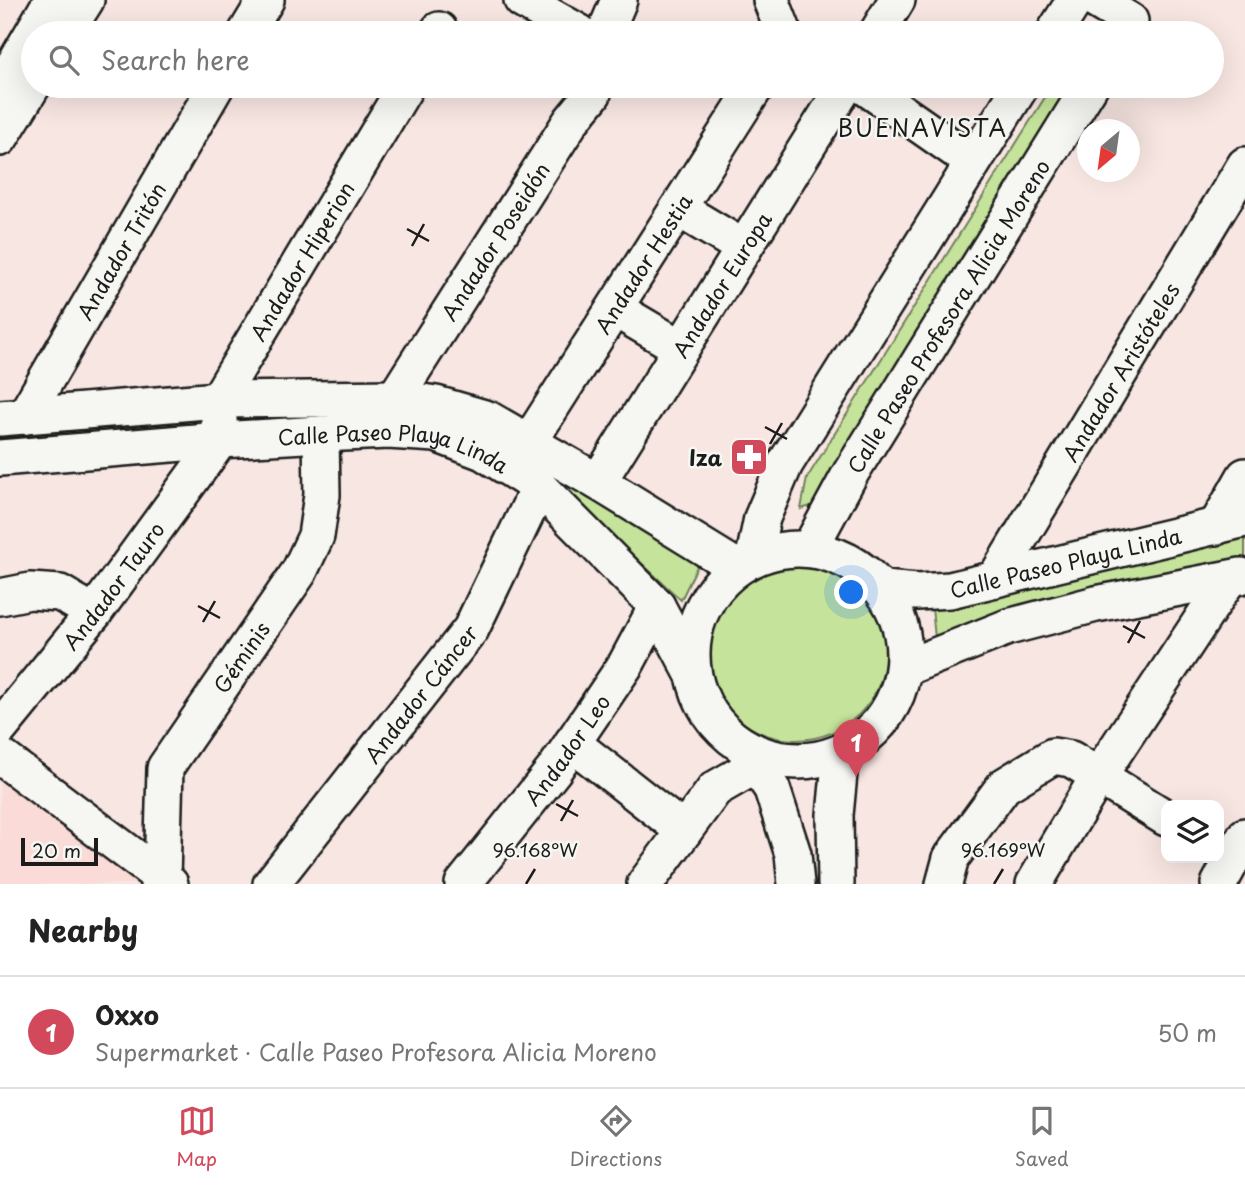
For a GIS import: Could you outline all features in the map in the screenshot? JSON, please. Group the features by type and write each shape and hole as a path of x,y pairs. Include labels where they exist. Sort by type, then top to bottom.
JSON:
{"street":[{"path":"40,21 52,0"},
{"path":"73,21 86,0"},
{"path":"253,21 266,0"},
{"path":"522,0 559,21"},
{"path":"610,21 619,0"},
{"path":"771,0 779,21"},
{"path":"885,21 898,0"},
{"path":"1062,21 1075,0"},
{"path":"1095,0 1132,18"},
{"path":"0,89 21,53"},
{"path":"0,138 25,98"},
{"name":"Andador Tritón","path":"13,417 209,98"},
{"name":"Andador Hiperion","path":"218,400 399,98"},
{"name":"Andador Poseidón","path":"395,398 571,121 590,98"},
{"name":"Andador Hestia","path":"529,442 748,98"},
{"name":"Andador Europa","path":"598,482 838,98"},
{"path":"881,98 973,162"},
{"path":"745,562 785,464 1013,98"},
{"name":"Calle Paseo Profesora Alicia Moreno","path":"810,548 857,462 1083,98"},
{"name":"Andador Aristóteles","path":"995,579 1245,164"},
{"path":"679,209 744,248"},
{"path":"615,309 681,348"},
{"name":"Calle Paseo Playa Linda","path":"13,417 218,400 395,398 436,404 488,419 745,562"},
{"path":"218,400 220,440"},
{"name":"Calle Paseo Playa Linda","path":"0,458 321,434 388,431 436,434 483,452 539,487 657,606 692,672"},
{"name":"Géminis","path":"163,882 165,768 299,572 316,536 322,495 321,434"},
{"name":"Andador Tauro","path":"0,728 94,613 220,440"},
{"path":"1230,523 1245,476"},
{"name":"Andador Cáncer","path":"271,884 471,629 539,487"},
{"name":"Calle Paseo Playa Linda","path":"883,589 917,592 950,590 1230,523"},
{"path":"749,756 808,761 841,753 865,739 884,719 898,695 905,668 904,640 897,613 883,589 862,569 838,555 810,548 781,549 745,562 708,595 693,632 692,672 702,701 719,727 749,756 772,789 793,855 796,884"},
{"path":"905,668 1008,627 1096,604 1236,578"},
{"path":"1034,884 1098,777 1236,578"},
{"path":"0,597 30,591 60,593 94,613"},
{"name":"Andador Leo","path":"463,884 554,770 626,664 657,606"},
{"path":"572,743 684,831"},
{"path":"836,884 835,815 841,753"},
{"path":"0,756 163,882"},
{"path":"645,884 715,789 749,756"},
{"path":"944,884 951,858 1004,786 1054,756 1070,759 1161,815"}],"shaded area":[{"path":"0,766 142,884 0,884"}],"green space":[{"path":"1044,98 1072,98 824,502 801,509 807,478"},
{"path":"186,415 186,432 0,449 0,438"},
{"path":"493,425 702,556 681,600"},
{"path":"1245,535 1245,558 1000,617 936,648 931,598"},
{"path":"796,560 830,567 860,586 879,616 886,650 879,684 860,714 830,733 796,740 762,733 732,714 713,684 706,650 713,616 732,586 762,567"}],"place":[{"name":"Iza","path":"749,457"},
{"name":"Oxxo","path":"856,777"}],"district":[{"name":"BUENAVISTA","path":"923,127"}]}
